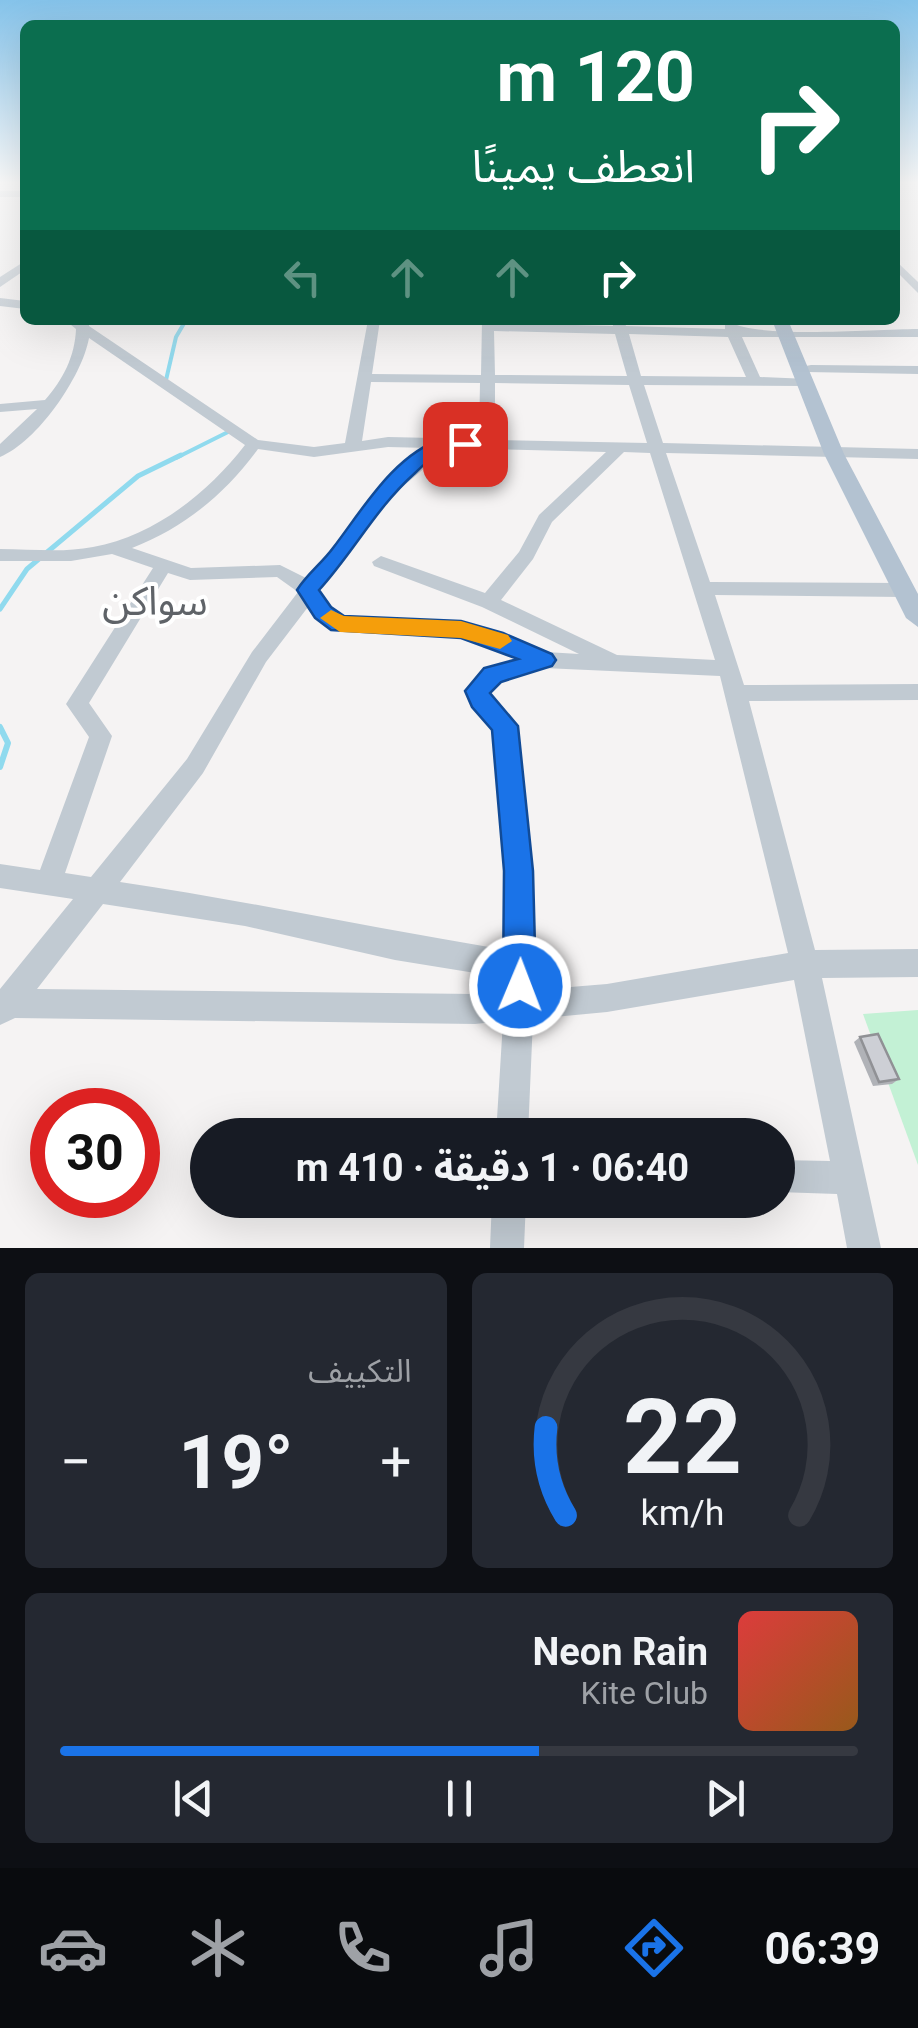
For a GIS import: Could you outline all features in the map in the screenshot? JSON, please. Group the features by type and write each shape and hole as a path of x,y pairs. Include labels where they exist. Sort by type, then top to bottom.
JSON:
{"main road":[{"path":"788,327 841,454 910,588 918,618"}],"street":[{"path":"0,283 20,268"},
{"path":"901,275 918,290"},
{"path":"0,452 50,404 73,374 79,325"},
{"path":"83,325 153,378 254,444 314,452 353,445 444,443 918,454"},
{"path":"353,445 370,325"},
{"path":"487,444 488,325"},
{"path":"864,1248 806,964 735,693 654,448 619,325 788,327 918,334"},
{"path":"730,327 755,381"},
{"path":"364,378 487,382 755,381 918,370"},
{"path":"0,408 50,404"},
{"path":"2,1006 97,893 194,766 258,657 380,496 444,443"},
{"path":"0,555 72,555 112,548 150,533 218,486 254,444"},
{"path":"489,602 527,555 545,519 620,448"},
{"path":"112,548 190,574 280,571 308,590 323,613 340,624 461,630 494,638 544,660"},
{"path":"381,562 489,602 616,662"},
{"path":"49,882 100,736 77,704 164,567"},
{"path":"700,588 910,588"},
{"path":"513,1118 521,966 519,871 505,726 480,700 478,691 492,675 544,660 727,668"},
{"path":"735,693 918,692"},
{"path":"0,876 245,913 394,946 521,966"},
{"path":"2,1006 518,1007 705,984 806,964 918,962"},
{"path":"795,1176 851,1178"},
{"path":"507,1248 508,1218"}],"green space":[{"path":"918,1010 918,1165 863,1014"}],"building":[{"path":"878,1034 899,1079 879,1082 860,1037"}],"waterway":[{"path":"166,380 176,337 183,325"},
{"path":"176,458 228,432 226,427"},
{"path":"0,609 27,569 138,476 181,455"},
{"path":"0,727 8,743 0,767"}],"slow traffic":[{"path":"331,618 340,624 461,630 500,641"}],"district":[{"name":"سواكن","path":"155,601"}],"route":[{"path":"465,444 444,443 410,468 380,496 338,556 308,590 323,613 340,624 461,630 494,638 544,660 492,675 478,691 480,700 505,726 519,871 520,986"}]}
